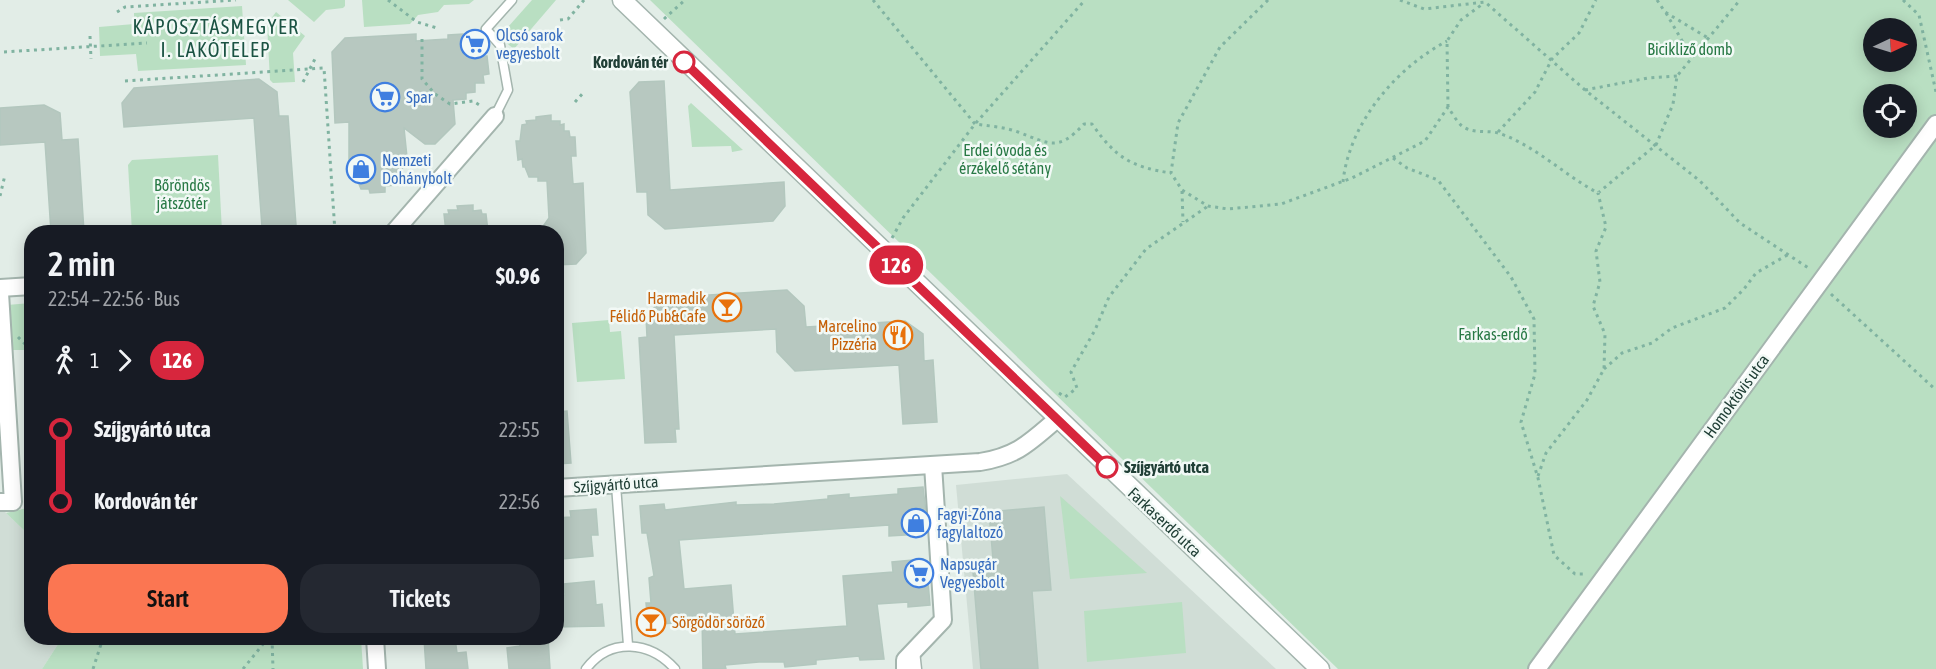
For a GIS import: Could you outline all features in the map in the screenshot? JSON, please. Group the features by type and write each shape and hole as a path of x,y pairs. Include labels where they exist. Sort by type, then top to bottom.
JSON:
{"street":[{"name":"Farkaserdő utca","path":"622,0 1320,669"},
{"path":"400,225 495,116"},
{"name":"Homoktövis utca","path":"1537,669 1936,123"},
{"path":"0,502 13,501 0,291 24,287"},
{"name":"Szíjgyártó utca","path":"564,488 1003,459 1022,448 1057,419"},
{"path":"905,669 905,660 943,620 933,465"},
{"path":"375,645 377,669"}],"lane":[{"path":"495,116 508,90 500,45 486,29 512,0"},
{"path":"616,485 628,645"},
{"path":"586,669 603,652 628,645 655,651 675,669"},
{"path":"915,649 916,669"}],"path":[{"path":"117,12 125,7 236,0"},
{"path":"388,0 417,22 436,28"},
{"path":"560,20 568,19 584,0"},
{"path":"652,30 685,0"},
{"path":"873,0 975,124 1015,131 1046,144 1070,138 1084,123 1092,124 1110,149 1143,168 1171,173"},
{"path":"884,253 903,218 975,124 1086,0"},
{"path":"1268,0 1220,47 1178,123 1171,173 1182,190 1208,206 1228,209 1281,204 1342,182 1425,141 1448,107 1447,41"},
{"path":"1400,0 1424,9 1482,1 1552,59 1585,90 1700,181 1740,223 1822,278 1830,293 1936,390"},
{"path":"1497,133 1535,92 1552,59 1579,33 1596,0"},
{"path":"1657,0 1692,58"},
{"path":"1598,193 1656,145 1673,104 1677,76 1740,0"},
{"path":"1903,0 1919,15 1936,92"},
{"path":"1342,182 1345,161 1370,108 1420,55 1447,41 1461,20 1482,1"},
{"path":"1665,12 1689,24 1708,38"},
{"path":"90,36 91,59"},
{"path":"422,39 422,79 435,94 450,104 474,101 495,116"},
{"path":"4,52 147,43"},
{"path":"303,82 316,57"},
{"path":"264,65 264,70"},
{"path":"125,81 264,70 324,68 334,225"},
{"path":"1585,90 1648,78 1677,76"},
{"path":"575,102 583,93"},
{"path":"1448,107 1462,126 1480,132 1497,133 1540,154 1572,179 1598,193 1606,227 1596,251 1600,282 1593,306 1605,334 1604,369"},
{"path":"1393,158 1407,168 1438,180 1510,277 1534,319 1535,374 1521,422 1538,478 1554,555 1575,574 1592,574"},
{"path":"0,196 5,175"},
{"path":"1182,190 1183,222"},
{"path":"1055,390 1065,397 1077,388 1071,372 1095,330 1109,297 1146,249 1208,206"},
{"path":"1538,478 1546,453 1587,400 1604,369 1622,353 1652,343 1671,328 1725,308 1756,273 1789,254"},
{"path":"93,669 101,645"},
{"path":"243,669 264,645"},
{"path":"271,645 273,669"}],"shaded area":[{"path":"1067,474 1276,669 973,669 956,485"},
{"path":"0,512 5,512 24,530 24,645 57,645 42,669 0,669"}],"green space":[{"path":"288,0 345,0 345,6 326,10 314,22"},
{"path":"362,0 474,0 469,4 444,5 438,12 418,15 410,24 364,27"},
{"path":"532,0 556,0 514,49 499,37"},
{"name":"Farkas-erdő","path":"650,0 1936,0 1936,669 1338,669"},
{"path":"242,6 246,65 138,71 136,54 100,56 99,27 134,24 134,13"},
{"path":"276,12 305,36 293,53 295,82 273,83 270,80 267,24"},
{"path":"691,103 743,150 732,152 731,146 692,147 688,106"},
{"name":"Bőröndös játszótér","path":"218,155 222,225 132,225 128,165 132,160"},
{"path":"24,304 24,350 10,350 7,305"},
{"path":"609,320 610,332 621,331 625,379 577,382 572,323"},
{"path":"1060,496 1147,573 1070,579"},
{"path":"24,509 24,530 6,513"},
{"path":"1182,602 1186,653 1087,662 1084,611"},
{"path":"57,645 361,645 363,669 42,669"}],"building":[{"path":"416,34 416,41 448,39 448,35 463,34 464,40 472,39 472,43 476,43 477,50 482,49 482,56 487,56 489,74 483,75 484,83 475,83 475,92 466,93 466,99 453,100 455,124 435,144 425,144 404,128 408,167 402,168 403,176 394,177 395,185 385,186 385,192 370,193 369,189 361,189 357,179 354,179 353,171 349,171 349,122 335,123 332,52 345,38"},
{"path":"259,79 277,92 279,116 288,116 296,225 262,225 254,118 124,127 122,103 134,88"},
{"path":"664,81 670,190 784,182 785,206 773,221 665,229 648,215 647,192 637,192 630,92 639,82"},
{"path":"44,105 60,113 62,140 78,139 84,225 51,225 45,142 0,145 0,108"},
{"path":"551,115 551,121 560,121 560,125 564,124 564,131 569,131 570,137 575,137 576,156 571,156 573,184 583,183 586,253 576,264 564,265 564,225 544,225 549,218 547,181 538,181 538,177 529,177 523,167 522,159 518,160 516,141 520,141 522,125 527,124 526,121 536,120 536,117"},
{"path":"473,205 473,211 481,210 482,214 486,214 487,225 445,225 444,214 449,214 448,210 458,210 457,206"},
{"path":"787,290 804,306 806,327 905,321 923,334 924,361 933,360 937,422 903,424 899,365 795,371 777,352 776,329 674,335 679,429 675,429 676,442 645,443 639,338 647,337 646,317 662,298"},
{"path":"564,411 567,411 571,463 564,463"},
{"path":"923,487 926,513 921,513 922,534 889,536 889,525 679,540 684,589 731,585 735,634 847,626 843,576 893,572 892,562 923,559 924,582 928,582 930,605 908,607 908,602 877,604 884,659 860,660 859,656 816,660 816,664 785,667 784,662 759,662 725,665 726,669 703,669 702,616 672,618 673,623 648,625 646,603 651,603 649,578 654,576 647,533 642,533 640,506 664,504 665,510 736,502 736,505 774,504 828,499 828,496 849,494 849,498 898,494 898,489"},
{"path":"1044,507 1051,590 1032,591 1038,669 981,669 973,572 994,571 989,512"},
{"path":"596,509 598,535 591,535 593,556 564,559 564,517 571,517 570,511"},
{"path":"594,581 596,605 602,604 604,626 564,627 564,584"},
{"path":"424,645 456,645 457,653 466,652 468,669 426,669"},
{"path":"548,645 550,669 509,669 507,648"}],"bus line":[{"name":"126","path":"684,62 1107,467"}],"place":[{"name":"Olcsó sarok vegyesbolt","path":"475,44"},
{"name":"Kordován tér","path":"684,62"},
{"name":"Spar","path":"385,97"},
{"name":"Nemzeti Dohánybolt","path":"361,169"},
{"name":"Harmadik Félidő Pub&Cafe","path":"727,307"},
{"name":"Marcelino Pizzéria","path":"898,335"},
{"name":"Szíjgyártó utca","path":"1107,467"},
{"name":"Fagyi-Zóna fagylaltozó","path":"916,523"},
{"name":"Napsugár Vegyesbolt","path":"919,573"},
{"name":"Sörgödör söröző","path":"651,622"}],"district":[{"name":"KÁPOSZTÁSMEGYER I. LAKÓTELEP","path":"216,38"}],"park label":[{"name":"Bicikliző domb","path":"1690,49"},
{"name":"Erdei óvoda és érzékelő sétány","path":"1005,159"}]}
